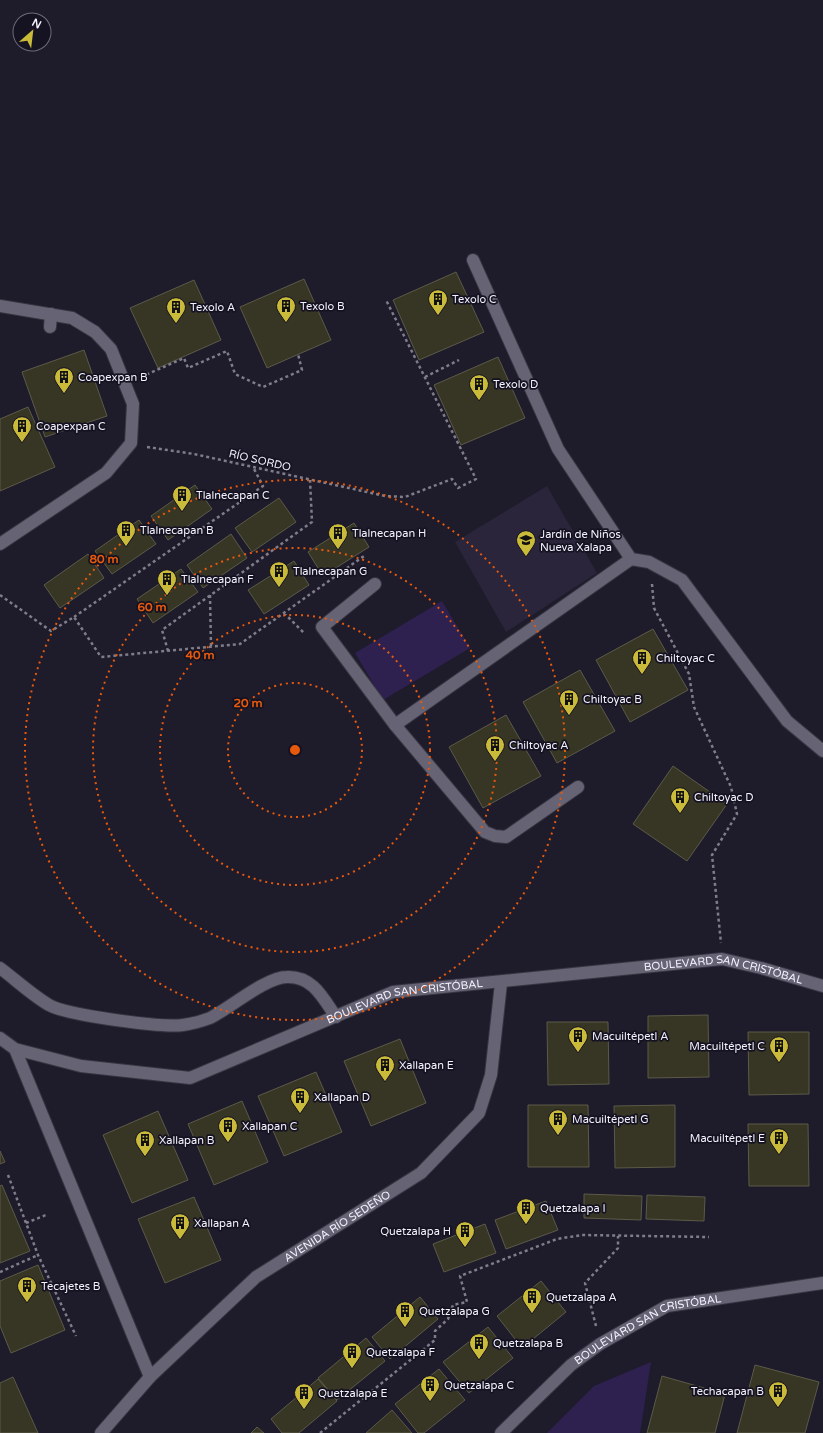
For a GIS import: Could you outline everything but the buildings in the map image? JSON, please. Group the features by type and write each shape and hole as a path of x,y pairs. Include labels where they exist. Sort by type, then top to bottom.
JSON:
{"street":[{"path":"473,260 558,450 631,559"},
{"path":"0,306 72,318 95,332 111,349 133,404 131,443 106,473 0,544"},
{"path":"50,327 51,314"},
{"path":"395,725 631,559 649,562 682,580 787,721 823,751"},
{"path":"375,584 322,627 395,725 485,832 495,836 506,837 578,787"},
{"name":"BOULEVARD SAN CRISTÓBAL","path":"0,1038 15,1049 81,1066 190,1078 393,992 501,983 722,959 761,968 823,986"},
{"path":"0,968 49,1005 67,1011 140,1023 183,1025 208,1018 271,981 286,977 301,978 315,986 336,1017"},
{"name":"AVENIDA RÍO SEDEÑO","path":"101,1433 150,1377 256,1276 421,1173 479,1113 491,1075 501,983"},
{"path":"15,1049 150,1377"},
{"name":"BOULEVARD SAN CRISTÓBAL","path":"501,1433 571,1365 600,1344 667,1306 823,1283"}],"path":[{"path":"386,300 425,377 459,360"},
{"path":"125,384 184,358 188,368 227,351 235,374 263,387 302,370 298,354"},
{"name":"RÍO SORDO","path":"131,443 167,451 194,454 385,496 405,497 452,479 458,488 476,479 425,377"},
{"path":"0,595 51,631 74,617 262,486 253,467"},
{"path":"168,651 162,630 312,522 310,480"},
{"path":"74,617 101,657 240,644 364,556"},
{"path":"649,562 654,608 689,674 694,707 731,787 737,814 712,855 722,959"},
{"path":"210,595 212,646"},
{"path":"284,613 309,638 322,627"},
{"path":"8,1175 38,1255 76,1336"},
{"path":"26,1223 46,1215"},
{"path":"320,1433 435,1340 435,1331 448,1319 453,1305 467,1302 460,1276 557,1239 582,1235 709,1237"},
{"path":"600,1344 586,1283 618,1248 618,1236"},
{"path":"0,1272 38,1255"}],"shaded area":[{"name":"Jardín de Niños Nueva Xalapa","path":"547,486 597,573 506,632 455,542"},
{"path":"442,601 470,648 383,700 355,653"},
{"path":"651,1362 640,1433 547,1433 594,1386"}],"place":[{"name":"Texolo C","path":"438,316"},
{"name":"Texolo B","path":"286,323"},
{"name":"Texolo A","path":"176,324"},
{"name":"Coapexpan B","path":"64,394"},
{"name":"Texolo D","path":"479,401"},
{"name":"Coapexpan C","path":"22,443"},
{"name":"Tlalnecapan C","path":"182,512"},
{"name":"Tlalnecapan B","path":"126,547"},
{"name":"Tlalnecapan H","path":"338,550"},
{"name":"Jardín de Niños Nueva Xalapa","path":"526,557"},
{"name":"Tlalnecapan G","path":"279,588"},
{"name":"Tlalnecapan F","path":"167,596"},
{"name":"Chiltoyac C","path":"642,675"},
{"name":"Chiltoyac B","path":"569,716"},
{"name":"Chiltoyac A","path":"495,762"},
{"name":"Chiltoyac D","path":"680,814"},
{"name":"Macuiltépetl A","path":"578,1053"},
{"name":"Macuiltépetl C","path":"779,1063"},
{"name":"Xallapan E","path":"385,1082"},
{"name":"Xallapan D","path":"300,1114"},
{"name":"Macuiltépetl G","path":"558,1136"},
{"name":"Xallapan C","path":"228,1143"},
{"name":"Macuiltépetl E","path":"779,1155"},
{"name":"Xallapan B","path":"145,1157"},
{"name":"Quetzalapa I","path":"526,1225"},
{"name":"Xallapan A","path":"180,1240"},
{"name":"Quetzalapa H","path":"465,1248"},
{"name":"Tecajetes B","path":"27,1303"},
{"name":"Quetzalapa A","path":"532,1314"},
{"name":"Quetzalapa G","path":"405,1328"},
{"name":"Quetzalapa B","path":"479,1360"},
{"name":"Quetzalapa F","path":"352,1369"},
{"name":"Quetzalapa C","path":"430,1402"},
{"name":"Techacapan B","path":"778,1408"},
{"name":"Quetzalapa E","path":"304,1410"}]}
